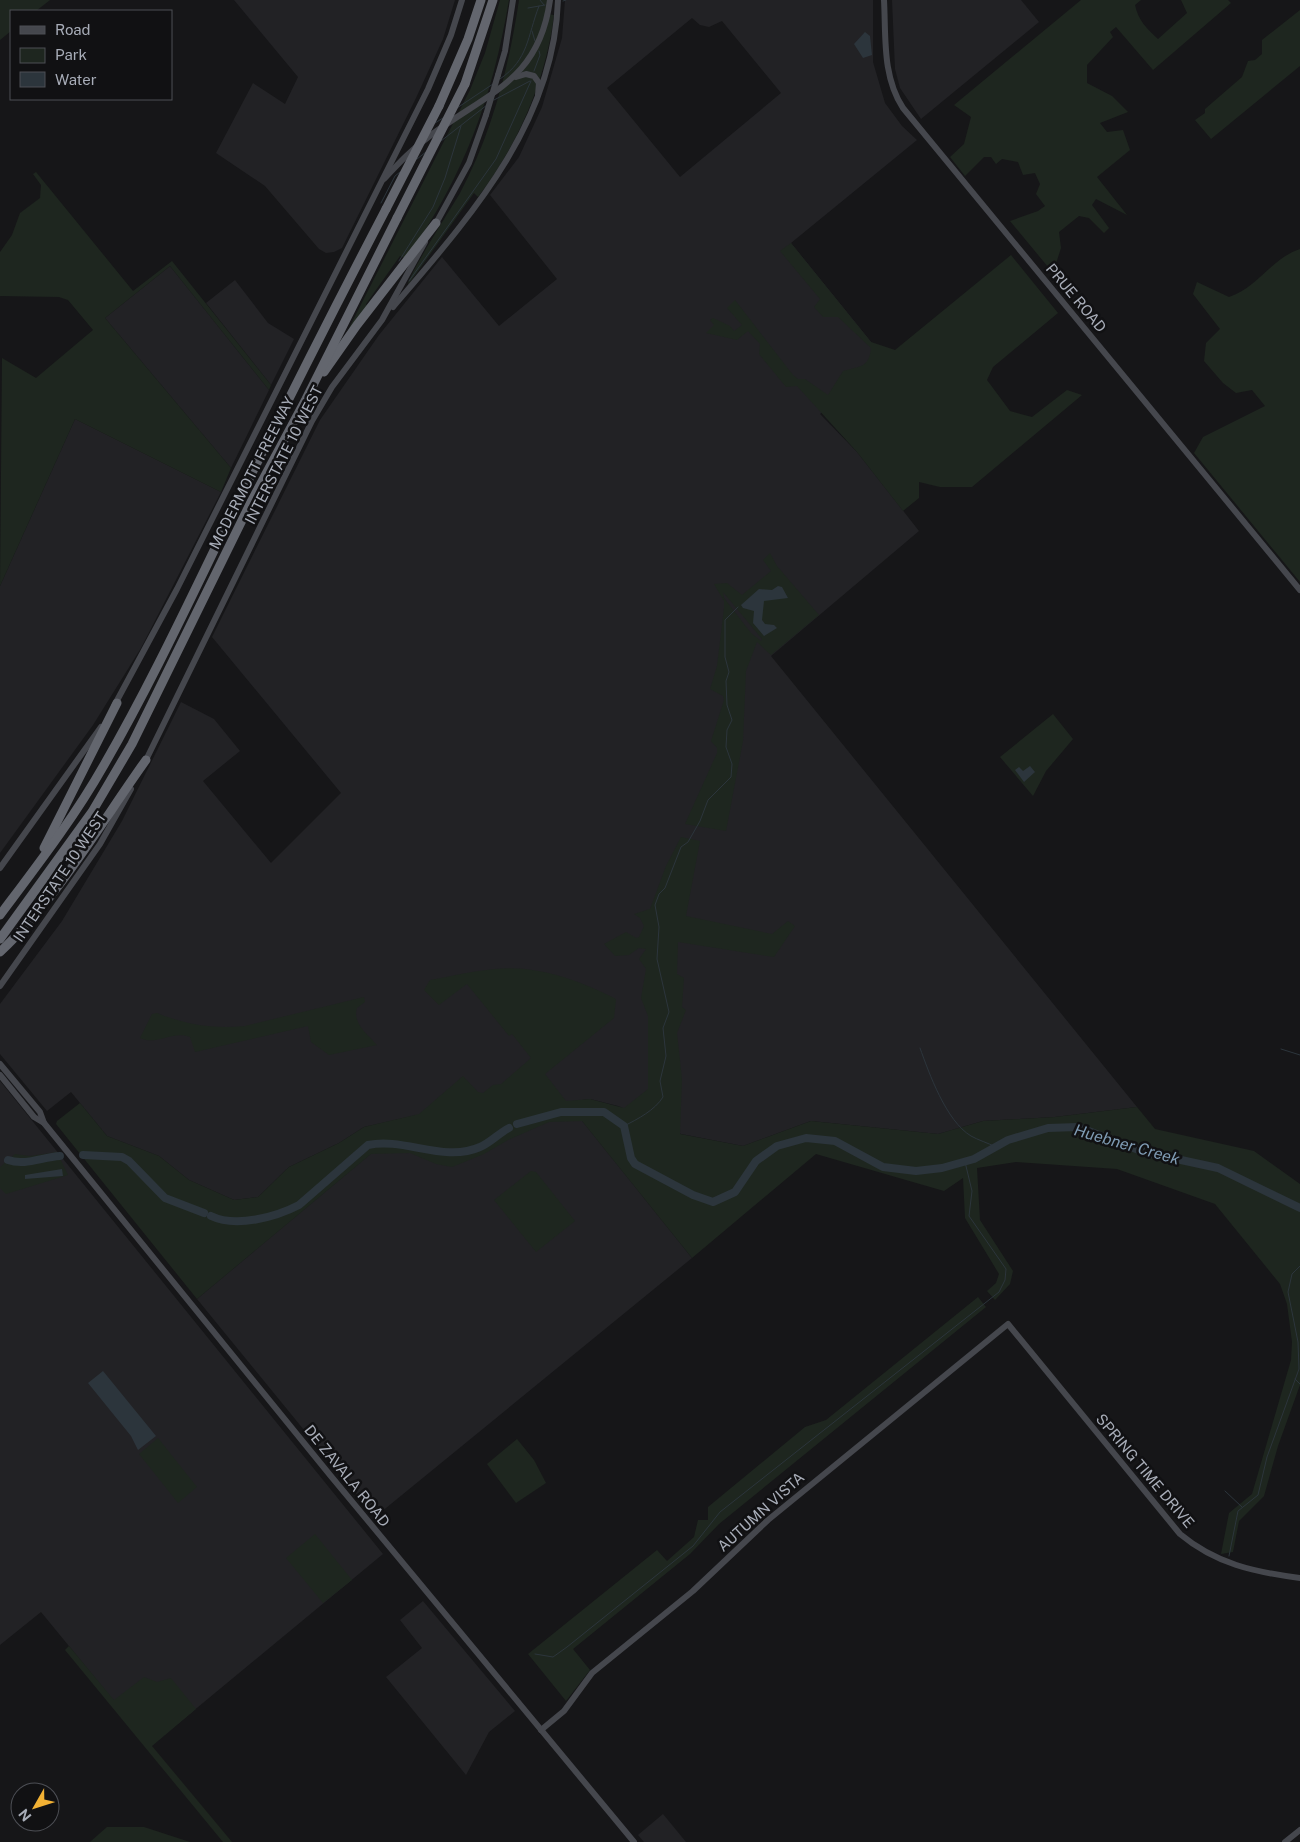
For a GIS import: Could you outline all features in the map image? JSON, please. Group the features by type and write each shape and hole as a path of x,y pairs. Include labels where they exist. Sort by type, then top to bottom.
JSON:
{"highway":[{"name":"MCDERMOTT FREEWAY","path":"0,915 103,767 120,736 192,598 301,373 439,106 468,39 481,0"},
{"name":"MCDERMOTT FREEWAY","path":"0,939 92,812 132,744 252,500 306,399 465,84 494,0"},
{"path":"306,399 357,325 436,223"},
{"path":"25,881 116,703"},
{"path":"0,952 29,922 70,869 146,760"}],"main road":[{"path":"0,868 116,703 149,644 333,282 379,184 432,81 451,35 462,0"},
{"name":"INTERSTATE 10 WEST","path":"0,986 100,844 146,760 312,421 332,388 382,320 469,163 505,51 513,0"},
{"path":"379,184 398,162 431,135 514,78 526,64 541,40 550,0"},
{"path":"382,320 492,184 521,135 538,101 552,52 558,0"},
{"name":"PRUE ROAD","path":"884,0 889,73 898,101 908,116 1152,408 1300,590"},
{"path":"514,78 526,74 534,76 539,83 538,101"},
{"name":"DE ZAVALA ROAD","path":"0,1064 40,1112 44,1123 330,1475 634,1842"},
{"name":"DE ZAVALA ROAD","path":"0,1075 34,1117 44,1123"},
{"name":"AUTUMN VISTA","path":"541,1730 569,1705 592,1673 693,1592 768,1520 1008,1324"},
{"name":"SPRING TIME DRIVE","path":"1008,1324 1180,1534 1207,1553 1236,1567 1300,1578"},
{"path":"1285,1842 1300,1830"}],"shaded area":[{"path":"234,0 455,0 443,39 416,98 342,248 334,252 326,253 319,249 265,186 216,153 253,83 285,104 298,77"},
{"path":"565,0 873,0 873,62 885,103 902,126 917,140 791,243 885,359 820,414 857,452 919,531 771,656 1137,1107 1055,1117 983,1121 938,1134 811,1121 743,1146 681,1134 618,1106 590,1099 567,1102 692,1258 375,1517 197,1299 417,1115 364,1127 339,1143 289,1167 258,1197 234,1200 189,1180 159,1156 107,1136 71,1092 47,1111 0,1054 0,1004 62,921 122,821 181,702 214,719 240,751 203,781 271,863 341,793 212,637 320,420 379,335 442,257 499,326 557,279 490,195 519,157 542,107 562,38","holes":["692,18 700,25 709,27 722,21 781,93 680,177 607,88"]},
{"path":"892,0 1021,0 1039,22 921,119 900,88 895,69"},
{"path":"170,266 269,390 231,468 105,318"},
{"path":"235,280 268,323 294,339 271,385 206,303"},
{"path":"75,419 221,492 141,648 93,725 0,853 0,586"},
{"path":"0,1081 383,1554 151,1746 41,1612 0,1645"},
{"path":"423,1601 515,1711 489,1732 466,1775 386,1677 422,1648 400,1620"},
{"path":"663,1814 686,1842 644,1842 638,1835"}],"green space":[{"path":"0,0 50,0 37,10 10,10 10,32 0,40"},
{"path":"500,0 509,0 494,71 473,136 460,167 444,198 406,259 400,256 366,304 368,307 346,334 470,90 485,53"},
{"path":"519,0 547,0 547,14 554,15 544,64 528,111 506,156 492,177 478,197 474,193 408,285 422,256 460,193 481,147 498,99 510,50"},
{"path":"1081,0 1141,0 1135,5 1138,15 1158,39 1187,13 1181,0 1228,0 1231,3 1153,70 1116,27 1110,32 1113,37 1087,65 1087,83 1112,96 1128,112 1100,123 1107,132 1123,130 1130,150 1097,177 1127,215 1096,199 1092,205 1109,228 1104,233 1089,218 1079,216 1059,232 1061,248 1053,273 1010,221 1038,211 1045,206 1036,194 1040,184 1035,173 1023,175 1018,162 1002,159 996,164 991,157 984,157 965,176 950,157 964,144 971,117 954,105"},
{"path":"1300,10 1300,66 1211,139 1195,120 1205,113 1205,109 1242,77 1248,61 1255,60 1262,54 1262,40"},
{"path":"36,172 133,291 172,261 271,385 269,390 170,266 105,318 231,468 221,492 75,419 0,586 2,358 36,378 93,330 68,300 59,297 0,296 0,252 12,235 20,213 40,198 41,185 33,174"},
{"path":"791,243 871,342 895,350 1011,255 1058,313 993,367 987,380 1010,411 1032,417 1067,390 1082,395 972,487 940,487 919,482 919,498 903,511 857,452 797,386 786,387 759,354 760,344 748,331 737,340 706,333 714,325 710,320 713,318 730,326 734,331 742,325 727,308 735,300 793,375 798,379 805,379 828,395 843,371 866,363 871,348 838,317 823,317 814,307 820,299 780,251"},
{"path":"1300,249 1300,582 1194,453 1203,437 1265,406 1252,390 1236,393 1223,383 1204,361 1206,343 1220,329 1193,294 1197,282 1229,297 1239,293 1281,259"},
{"path":"770,553 777,566 819,615 771,655 757,642 746,671 743,741 726,831 685,824 717,753 717,748 711,741 724,700 723,696 710,689 717,666 724,608 724,601 714,584 727,583 742,595 771,571 763,560","holes":["723,592 762,639 761,641 751,633 724,598"]},
{"path":"1053,714 1073,739 1046,771 1033,796 1000,757"},
{"path":"681,837 700,841 686,916 772,934 788,921 795,926 774,957 678,942 677,974 684,978 682,1007 686,1010 677,1033 682,1079 680,1134 743,1146 811,1121 938,1134 983,1121 1055,1117 1137,1107 1155,1129 1254,1151 1300,1184 1300,1385 1278,1446 1264,1496 1239,1521 1233,1552 1221,1554 1229,1513 1252,1494 1291,1360 1292,1342 1287,1304 1280,1284 1215,1204 1117,1169 1016,1162 977,1168 980,1220 1013,1271 1010,1284 995,1300 987,1291 996,1283 999,1274 965,1218 963,1178 944,1191 816,1154 692,1258 582,1121 549,1122 508,1140 484,1154 452,1167 436,1164 410,1153 371,1154 197,1299 56,1124 57,1121 80,1103 107,1136 159,1156 189,1180 234,1200 258,1197 289,1167 339,1143 364,1127 419,1114 463,1076 478,1092 483,1093 493,1085 501,1084 531,1058 512,1034 509,1036 467,984 439,1005 424,990 430,980 479,971 511,968 557,975 616,999 614,1018 545,1074 566,1101 590,1099 624,1108 648,1089 648,1016 641,998 646,969 639,959 646,949 639,948 629,955 615,956 604,944 626,932 636,938 639,937 644,926 640,918 634,914 650,909 666,866"},
{"path":"364,997 365,1002 357,1008 357,1019 362,1028 377,1045 329,1055 311,1042 308,1026 195,1052 190,1037 184,1035 152,1040 140,1038 152,1014 157,1013 179,1021 200,1025 222,1027 245,1026"},
{"path":"57,1152 68,1175 6,1194 0,1188 0,1167 15,1154 30,1156"},
{"path":"531,1171 536,1172 575,1221 536,1252 494,1200"},
{"path":"978,1297 986,1307 719,1524 690,1554 573,1649 590,1670 566,1701 528,1654 657,1550 667,1561 694,1537 698,1520 708,1520 708,1507 805,1427 826,1420"},
{"path":"158,1438 197,1487 178,1503 139,1454"},
{"path":"517,1439 534,1460 546,1483 516,1503 487,1464"},
{"path":"315,1534 352,1580 323,1603 286,1558"},
{"path":"69,1646 114,1700 144,1677 157,1682 171,1678 196,1709 152,1746 232,1842 223,1842 65,1650"},
{"path":"107,1827 144,1827 190,1842 90,1842"}],"water":[{"path":"865,32 870,36 872,55 863,58 854,44"},
{"path":"778,586 782,587 788,598 764,601 762,620 765,624 774,625 777,628 764,636 753,623 754,611 743,608 741,605 759,589 772,590"},
{"path":"1030,766 1035,772 1024,782 1015,770 1019,767 1023,771"},
{"path":"62,1169 63,1176 25,1179 25,1175"},
{"path":"103,1371 156,1436 138,1450 131,1436 88,1383"}],"waterway":[{"path":"540,0 544,5"},
{"path":"528,8 545,5"},
{"path":"500,79 517,64 522,55 539,6"},
{"path":"532,31 535,41"},
{"path":"534,71 540,55 539,51"},
{"path":"494,100 530,81"},
{"path":"409,281 496,159 531,81"},
{"path":"457,108 493,84"},
{"path":"441,141 487,105"},
{"path":"435,123 443,118"},
{"path":"399,261 433,207 445,178 461,126"},
{"path":"417,159 426,152"},
{"path":"381,203 395,176 400,172"},
{"path":"624,1126 651,1110 663,1097 660,1081 666,1056 663,1028 669,1012 657,959 659,927 655,905 659,894 665,888 681,847 688,842 700,821 708,800 731,777 732,764 726,747 727,730 732,720 727,705 726,681 729,672 725,657 725,620 738,607"},
{"path":"920,1048 940,1096 954,1119 971,1136 996,1147"},
{"path":"1281,1049 1300,1055"},
{"name":"Huebner Creek","path":"517,1124 561,1112 604,1112 624,1126 631,1158 635,1164 693,1195 713,1202 735,1192 756,1161 777,1146 806,1138 835,1141 883,1167 916,1171 942,1168 974,1159 1008,1140 1048,1128 1078,1127 1144,1152 1218,1168 1300,1208"},
{"name":"Huebner Creek","path":"211,1216 232,1221 256,1220 299,1205 368,1145 382,1143 438,1151 466,1151 484,1145 509,1128"},
{"name":"Huebner Creek","path":"83,1155 122,1157 129,1161 165,1198 204,1213"},
{"name":"Huebner Creek","path":"8,1160 27,1162 60,1156"},
{"path":"535,1654 553,1657 567,1647 693,1546 720,1512 999,1292 1005,1280 1006,1269 969,1216 972,1191 965,1162"},
{"path":"1229,1556 1238,1511 1258,1495 1267,1457 1299,1369 1298,1342 1288,1292 1292,1274 1300,1266"},
{"path":"1295,1379 1300,1384"},
{"path":"1225,1491 1242,1507"}]}
